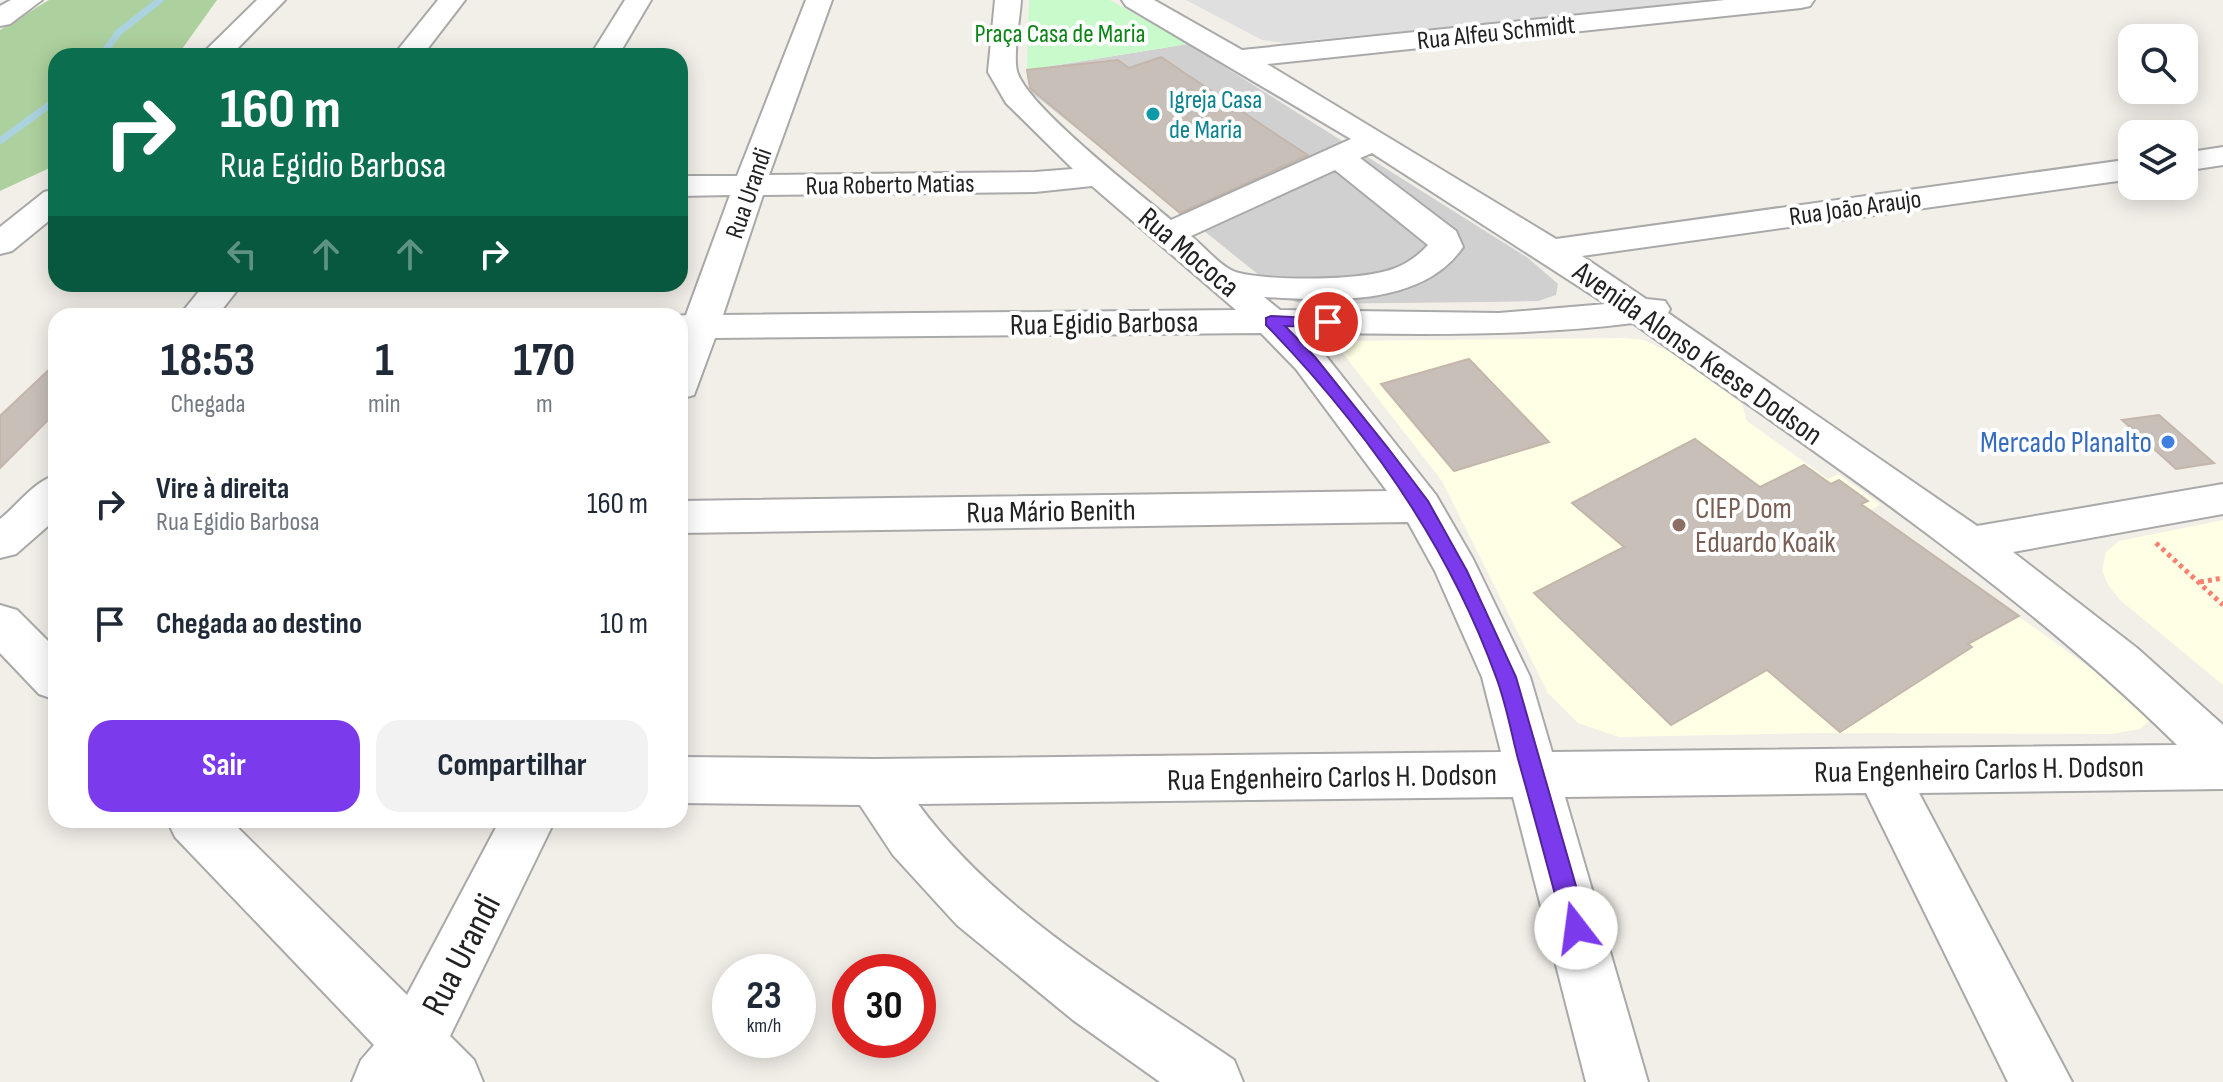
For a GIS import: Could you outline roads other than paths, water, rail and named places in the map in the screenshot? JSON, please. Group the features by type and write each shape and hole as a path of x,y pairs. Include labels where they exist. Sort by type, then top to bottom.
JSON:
{"street":[{"path":"0,18 29,0"},
{"path":"222,48 272,0"},
{"path":"413,48 452,0"},
{"path":"609,48 638,0"},
{"name":"Rua Urandi","path":"691,327 749,187 819,0"},
{"name":"Rua Mococa","path":"1008,0 1002,72 1016,97 1099,176 1271,321 1309,360 1421,506 1457,571 1506,677 1617,1082"},
{"name":"Avenida Alonso Keese Dodson","path":"1135,0 1252,57 1425,149 1563,248 1990,539 2176,671 2223,715"},
{"name":"Avenida Alonso Keese Dodson","path":"1165,0 1252,57 1356,149 1563,248"},
{"name":"Rua Alfeu Schmidt","path":"1252,57 1801,0"},
{"path":"1167,234 1356,149 1444,238 1446,247 1440,257 1425,268 1388,280 1329,288 1225,283"},
{"path":"2198,160 2223,156"},
{"name":"Rua João Araujo","path":"1563,248 2118,171"},
{"name":"Rua Roberto Matias","path":"688,186 1035,182 1099,176"},
{"path":"0,244 48,205"},
{"path":"204,308 217,292"},
{"name":"Rua Egidio Barbosa","path":"691,327 1271,321 1499,324 1559,321 1655,309"},
{"path":"1990,539 2223,499"},
{"name":"Rua Mário Benith","path":"688,517 1421,506"},
{"path":"0,542 48,508"},
{"name":"Avenida Alonso Keese Dodson","path":"1990,539 2162,696 2223,757"},
{"path":"0,623 48,672"},
{"name":"Rua Engenheiro Carlos H. Dodson","path":"688,780 874,782 2223,767"},
{"path":"1880,770 2041,1082"},
{"path":"874,782 913,839 970,900 1034,954 1212,1082"},
{"path":"201,828 416,1069"},
{"name":"Rua Urandi","path":"416,1069 524,828"}],"waterway":[{"path":"107,48 119,32 160,0"},
{"path":"0,141 48,106"}],"place":[{"name":"Igreja Casa de Maria","path":"1153,114"},
{"name":"Mercado Planalto","path":"2168,442"},
{"name":"CIEP Dom Eduardo Koaik","path":"1679,525"}],"park label":[{"name":"Praça Casa de Maria","path":"1060,33"}]}
